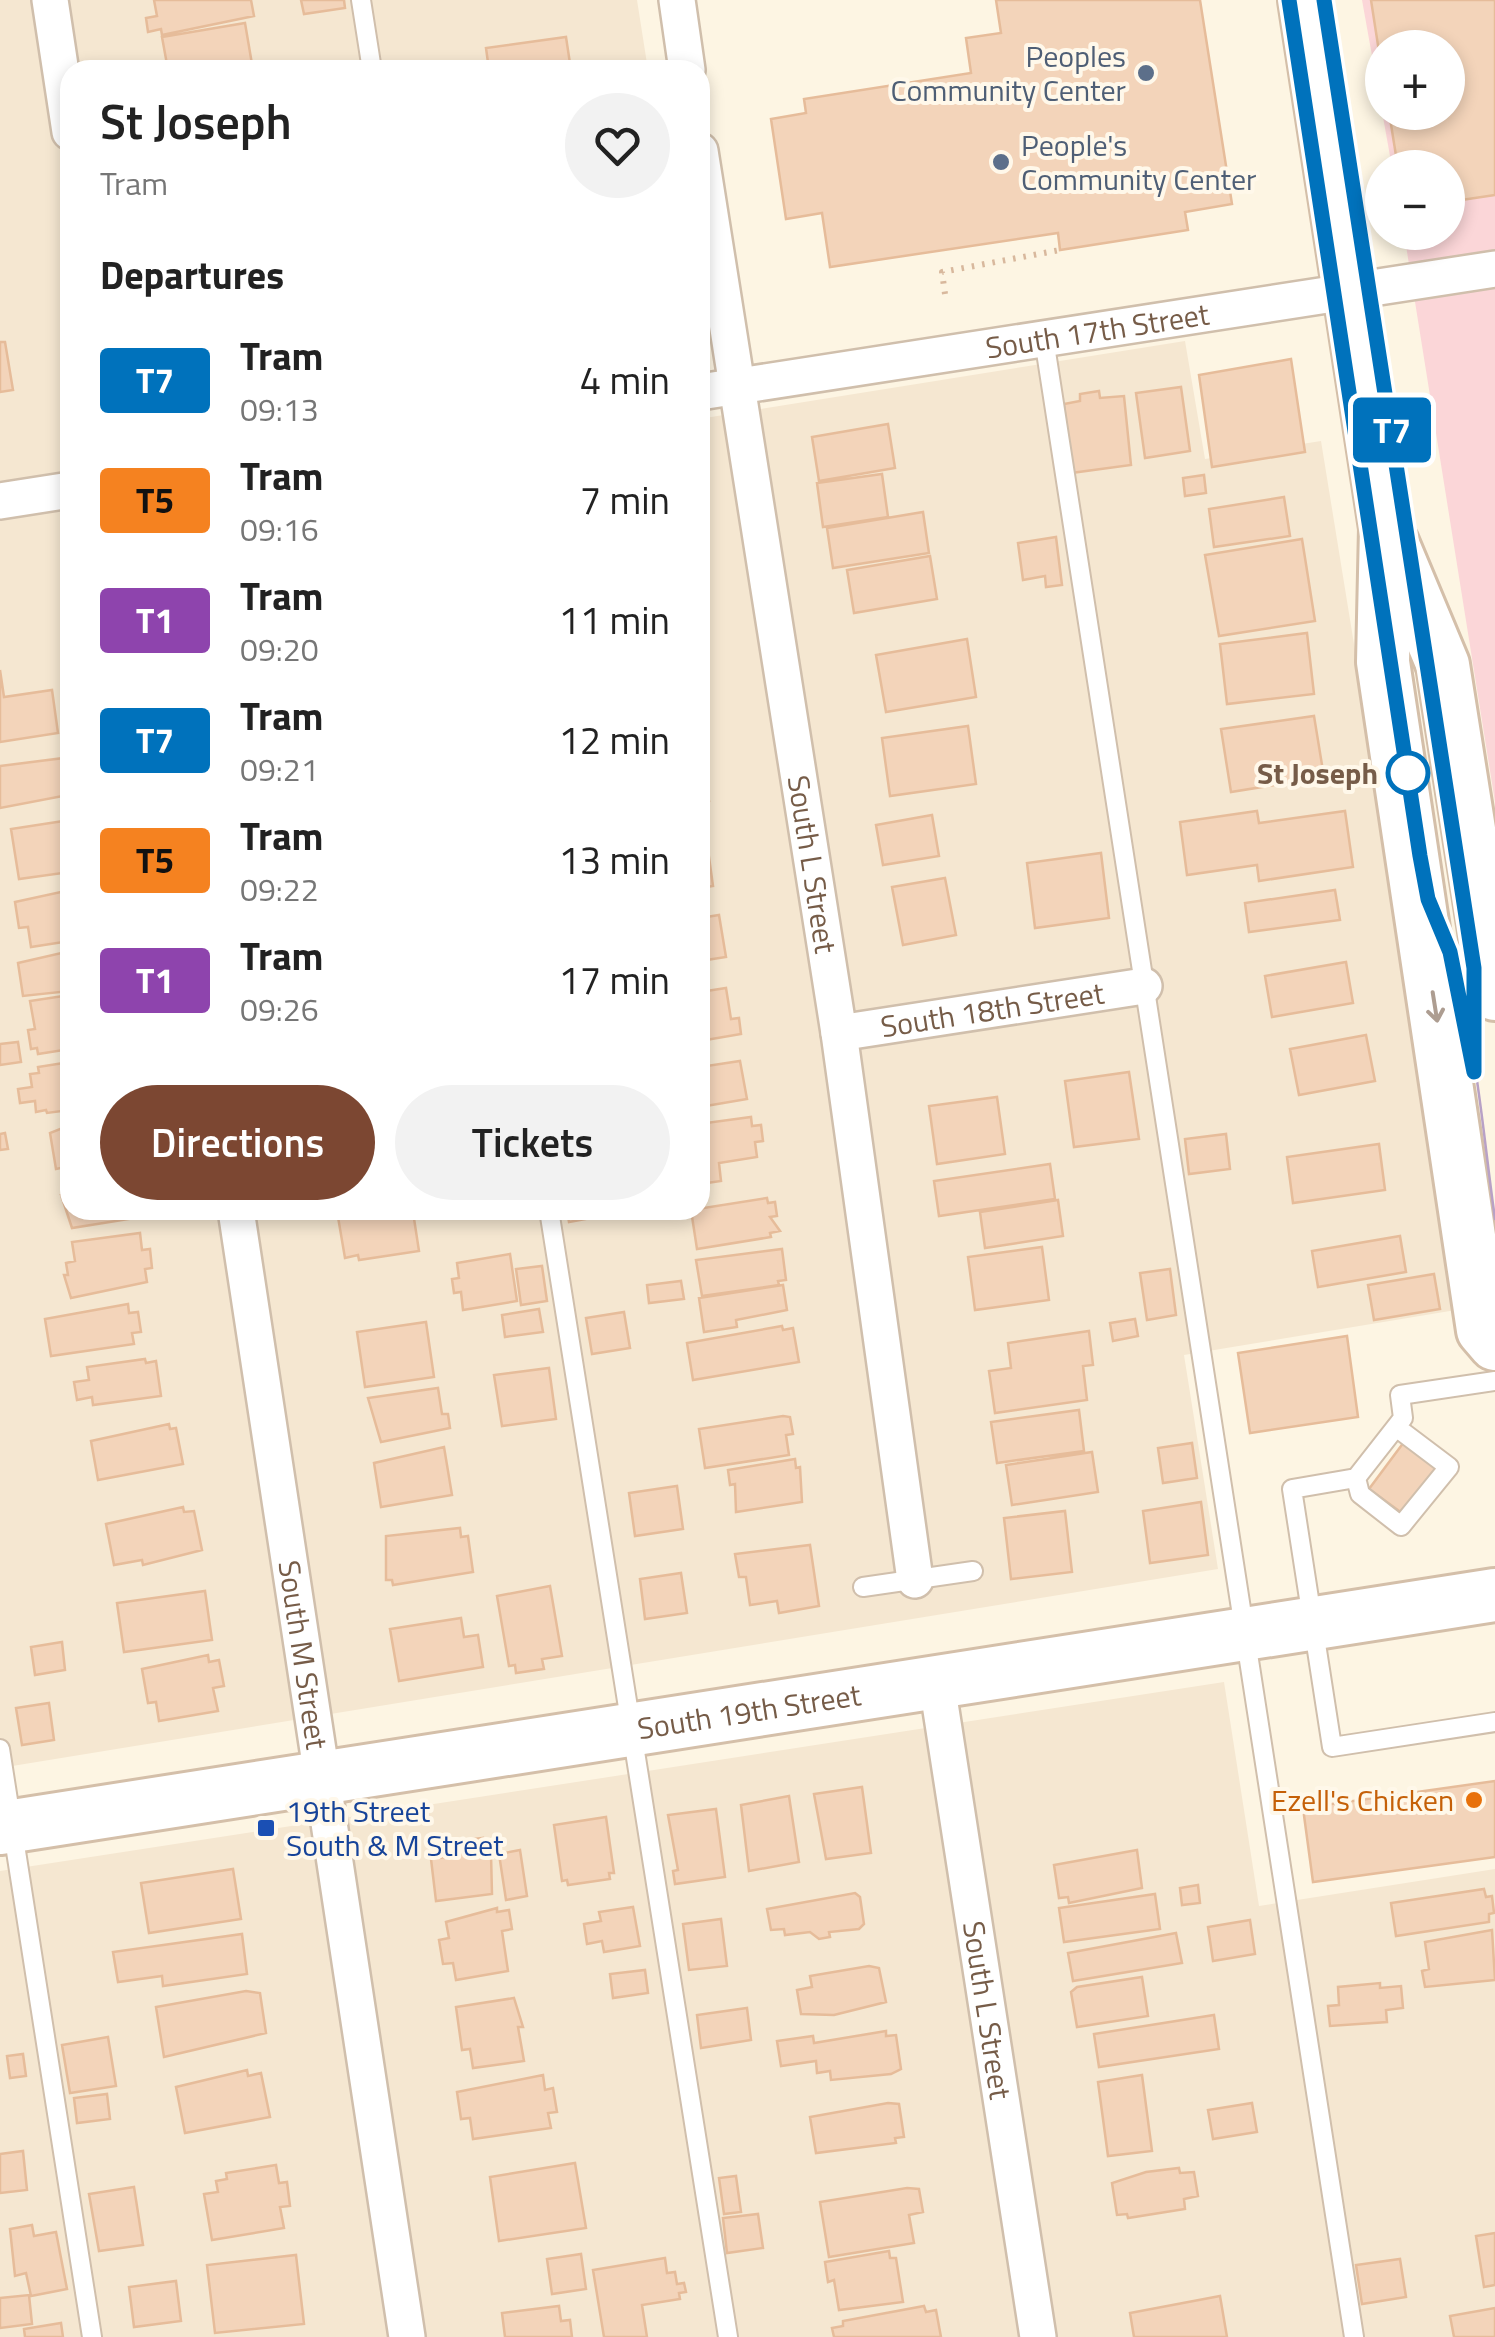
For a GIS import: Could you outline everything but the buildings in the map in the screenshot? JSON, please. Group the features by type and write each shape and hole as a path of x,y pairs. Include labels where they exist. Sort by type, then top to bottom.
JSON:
{"main road":[{"path":"1305,0 1386,528 1383,662 1483,1330 1495,1344"},
{"path":"1386,528 1444,664 1490,928 1495,994"},
{"name":"South 19th Street","path":"6,1827 1495,1596"}],"street":[{"path":"50,0 60,66"},
{"path":"676,0 686,60"},
{"name":"South L Street","path":"710,217 839,1033 914,1580"},
{"name":"South 17th Street","path":"710,390 1495,269"},
{"path":"0,500 60,491"},
{"path":"1424,937 1490,928"},
{"name":"South 18th Street","path":"839,1033 1144,986"},
{"name":"South M Street","path":"238,1220 407,2337"},
{"name":"South L Street","path":"937,1684 1038,2337"}],"lane":[{"path":"361,0 370,60"},
{"path":"1044,338 1354,2337"},
{"path":"552,1220 728,2337"},
{"path":"1495,1380 1400,1395 1403,1418 1380,1461 1356,1478 1292,1489 1332,1747 1495,1722"},
{"path":"1356,1478 1360,1494 1402,1526 1449,1466 1396,1427"},
{"path":"863,1588 973,1571"},
{"path":"0,1749 6,1827 92,2337"}],"path":[{"path":"946,294 942,272 1060,250"}],"shaded area":[{"path":"0,0 637,0 646,60 60,60 60,1220 710,1220 710,417 1185,341 1205,459 1321,441 1462,1309 1184,1355 1218,1569 0,1768"},
{"path":"1362,0 1495,0 1495,802 1407,250 1465,250 1465,150 1389,150 1385,130 1465,130 1465,30 1367,30"},
{"path":"1224,1682 1259,1906 1495,1869 1495,2337 0,2337 0,1871"}],"tram line":[{"path":"1289,0 1420,856 1469,1030 1495,1219"},
{"name":"T7","path":"1289,0 1420,856 1428,899 1450,952 1474,1072 1474,968 1324,0"},
{"path":"1324,0 1474,968 1473,1013"}],"place":[{"name":"Peoples Community Center","path":"1146,73"},
{"name":"People's Community Center","path":"1001,162"},
{"name":"St Joseph","path":"1408,773"},
{"name":"Ezell's Chicken","path":"1474,1800"},
{"name":"19th Street South & M Street","path":"266,1828"}]}
